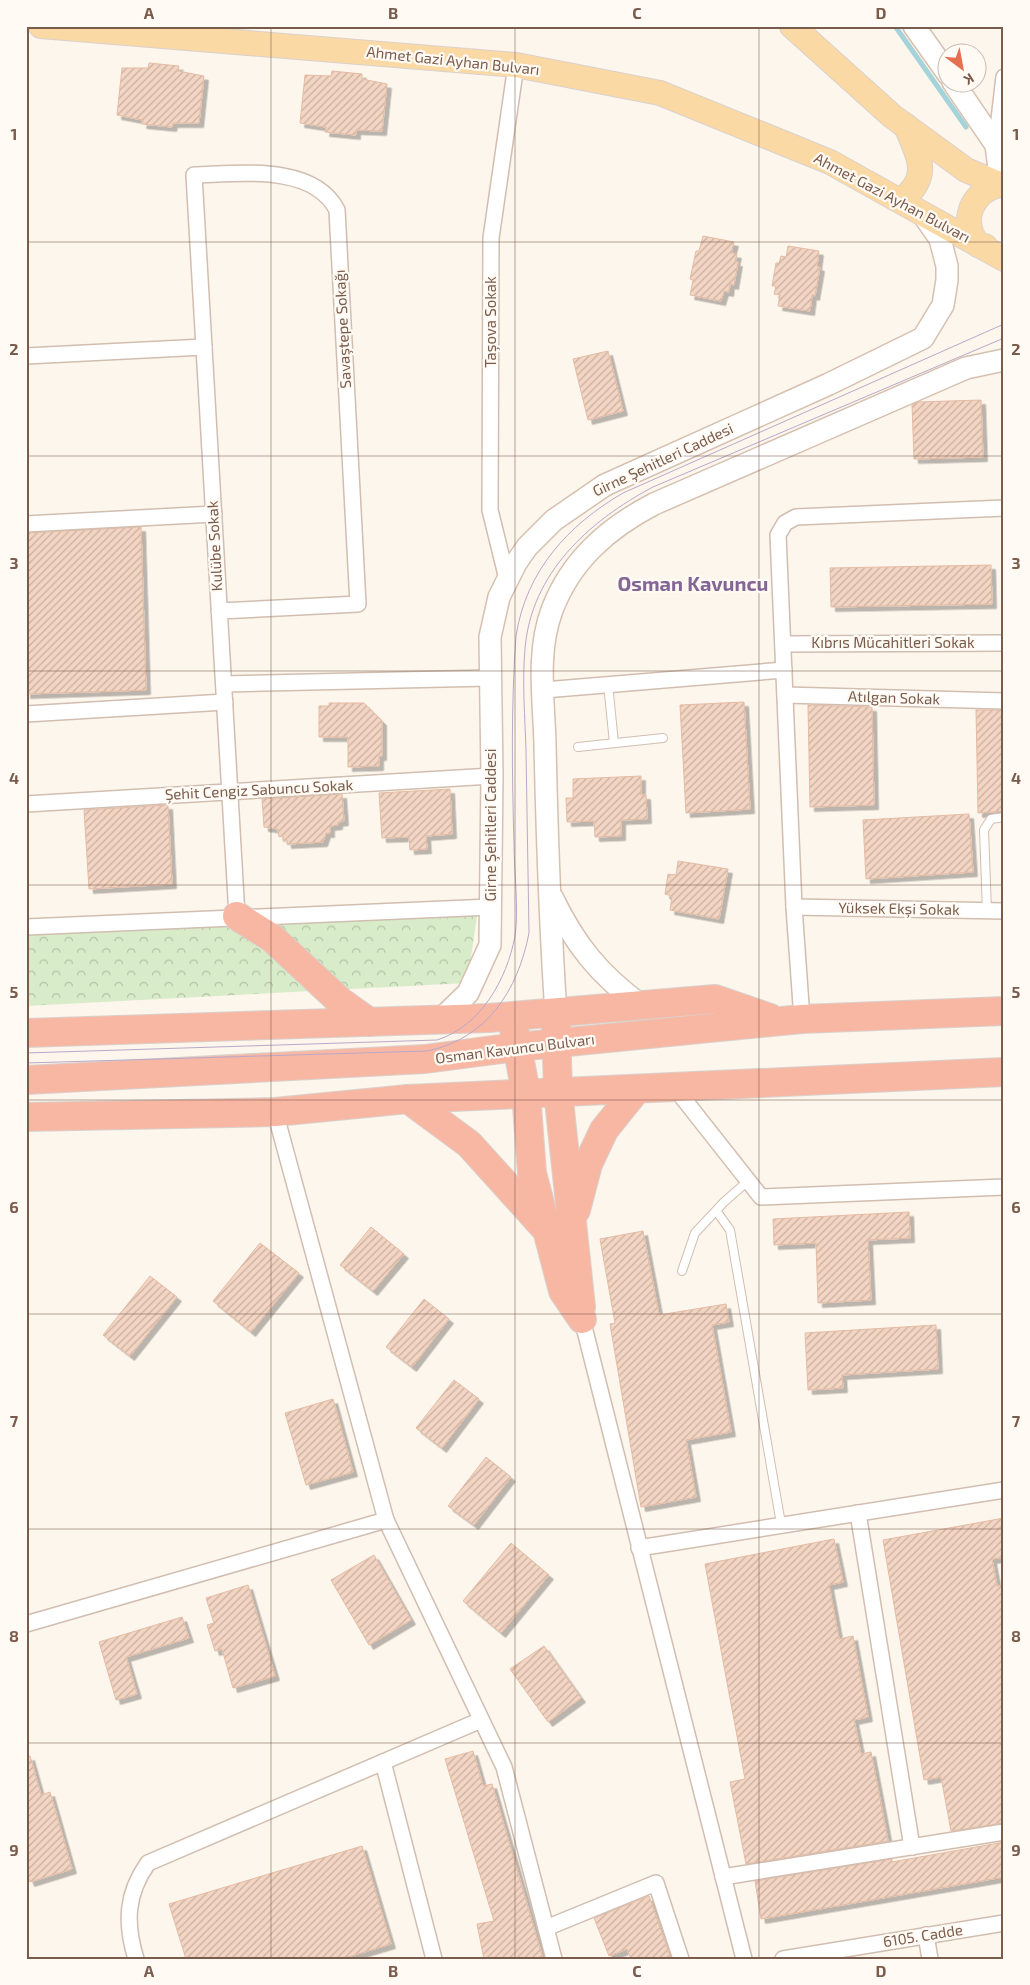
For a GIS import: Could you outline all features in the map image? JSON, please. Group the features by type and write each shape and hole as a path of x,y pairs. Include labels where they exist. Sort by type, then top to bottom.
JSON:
{"highway":[{"path":"237,916 272,938 333,995 369,1022"},
{"path":"26,1033 440,1020 556,1014 715,999 790,1020"},
{"name":"Osman Kavuncu Bulvarı","path":"26,1080 425,1059 517,1047 790,1020 1004,1011"},
{"path":"556,1014 558,1227 563,1292 582,1319"},
{"path":"513,1016 526,1093 532,1173 558,1227"},
{"path":"26,1117 274,1112 408,1099 1004,1072"},
{"path":"558,1227 604,1130 636,1090"},
{"path":"408,1099 469,1144 558,1227"}],"main road":[{"name":"Ahmet Gazi Ayhan Bulvarı","path":"41,26 516,65 660,93 830,162 1004,259"},
{"path":"792,26 858,86 906,126 966,170 1002,185"},
{"path":"901,201 917,184 921,173 919,158 906,126"},
{"name":"Ahmet Gazi Ayhan Bulvarı","path":"978,245 970,232 970,209 979,195 993,186 1002,185"},
{"path":"978,245 1004,248"}],"street":[{"path":"914,26 938,60"},
{"name":"Taşova Sokak","path":"507,579 490,510 491,238 516,65"},
{"path":"1002,185 996,145 1004,77"},
{"path":"960,92 996,145"},
{"name":"Savaştepe Sokağı","path":"194,175 260,174 294,178 318,188 332,201 337,210 358,604 219,612"},
{"name":"Kulübe Sokak","path":"194,175 237,916"},
{"name":"Girne Şehitleri Caddesi","path":"440,1020 468,993 490,945 492,776 489,678 490,637 493,616 507,579 522,555 540,533 569,507 605,485 828,384 924,338 943,305 948,280 944,252 933,227 924,216"},
{"path":"26,356 204,347"},
{"path":"556,1014 548,890 542,649 546,629 561,591 582,558 596,543 622,522 673,495 966,368 1004,360"},
{"path":"790,1020 794,907 778,535 781,528 790,519 1004,508"},
{"path":"26,524 214,514"},
{"name":"Kıbrıs Mücahitleri Sokak","path":"782,644 1004,642"},
{"path":"544,690 784,670"},
{"path":"224,684 489,678"},
{"name":"Atılgan Sokak","path":"785,695 1004,701"},
{"path":"26,714 225,702"},
{"name":"Şehit Cengiz Sabuncu Sokak","path":"26,804 492,776"},
{"path":"548,890 576,942 615,987 641,1005"},
{"path":"26,927 237,916 491,907"},
{"name":"Yüksek Ekşi Sokak","path":"794,907 1004,911"},
{"path":"675,1088 761,1197 1004,1187"},
{"path":"274,1112 386,1520 504,1767 554,1959"},
{"path":"582,1319 744,1959"},
{"path":"639,1548 1004,1490"},
{"path":"858,1513 912,1847"},
{"path":"26,1624 386,1520"},
{"path":"136,1959 130,1936 129,1907 134,1888 148,1863 481,1720"},
{"path":"383,1762 434,1959"},
{"path":"723,1877 1004,1832"},
{"path":"546,1928 656,1883 681,1959"},
{"name":"6105. Cadde","path":"783,1959 1004,1923"},
{"path":"926,1935 930,1959"}],"lane":[{"path":"608,684 614,743"},
{"path":"578,746 663,738"},
{"path":"987,911 985,826 991,820 1004,817"},
{"path":"682,1270 695,1233 748,1181"},
{"path":"716,1212 730,1230 780,1518"}],"green space":[{"path":"477,916 467,983 26,1006 26,935"}],"building":[{"path":"149,63 179,66 178,71 204,76 199,123 173,123 172,127 142,124 143,120 117,115 122,68 148,68"},
{"path":"332,71 362,74 362,79 387,84 382,131 356,130 356,135 325,132 326,127 300,123 305,75 331,76"},
{"path":"703,236 734,242 731,253 737,254 735,262 738,262 734,285 730,284 729,292 724,291 721,301 690,295 693,280 690,279 696,251 699,251"},
{"path":"788,246 819,251 817,266 820,267 815,296 812,295 810,311 778,306 780,295 774,294 776,286 772,286 776,263 779,263 781,256 786,257"},
{"path":"608,351 623,411 588,420 573,359"},
{"path":"981,400 983,457 914,459 912,405 918,402"},
{"path":"141,527 146,690 26,694 26,533"},
{"path":"991,565 992,604 831,607 830,568"},
{"path":"744,702 750,809 686,813 680,705"},
{"path":"329,703 364,703 382,721 382,756 379,756 379,766 348,767 348,737 319,737 319,706 329,706"},
{"path":"808,705 872,707 874,805 810,807"},
{"path":"976,710 1004,710 1004,811 978,813"},
{"path":"641,776 641,795 646,795 647,819 621,820 621,836 595,837 594,821 567,822 566,798 573,798 573,779"},
{"path":"450,789 452,834 426,836 427,849 410,850 409,837 382,838 379,793"},
{"path":"342,794 344,821 338,822 338,825 330,826 330,833 326,833 323,842 287,844 287,840 283,840 283,836 279,837 278,829 264,827 262,799"},
{"path":"168,805 172,884 89,889 84,810"},
{"path":"969,814 973,872 866,879 863,820"},
{"path":"678,861 728,869 719,919 670,910 672,896 665,894 668,874 676,875"},
{"path":"909,1212 910,1238 868,1240 871,1300 818,1303 816,1243 774,1245 773,1219"},
{"path":"371,1227 404,1254 373,1291 340,1265"},
{"path":"643,1231 659,1315 726,1304 729,1322 712,1325 731,1432 686,1440 696,1497 641,1507 610,1324 615,1323 600,1239"},
{"path":"260,1243 299,1273 251,1332 213,1301"},
{"path":"150,1276 177,1297 130,1356 103,1335"},
{"path":"424,1299 449,1319 412,1367 386,1347"},
{"path":"936,1325 938,1369 842,1375 843,1388 808,1390 805,1333"},
{"path":"454,1380 479,1399 442,1448 416,1428"},
{"path":"333,1399 353,1472 306,1485 285,1413"},
{"path":"486,1457 511,1477 474,1525 448,1506"},
{"path":"1004,1518 1004,1557 992,1559 997,1586 1004,1585 1004,1823 951,1831 941,1777 924,1780 883,1540"},
{"path":"834,1539 843,1582 829,1585 839,1639 853,1636 868,1717 854,1720 861,1754 871,1752 888,1841 746,1864 730,1782 745,1779 705,1564"},
{"path":"511,1543 549,1575 501,1633 463,1601"},
{"path":"374,1555 411,1620 369,1645 331,1580"},
{"path":"248,1585 275,1676 233,1688 222,1649 215,1651 207,1625 214,1623 206,1598"},
{"path":"182,1617 189,1638 126,1657 137,1694 116,1700 99,1642"},
{"path":"544,1646 581,1698 548,1722 510,1669"},
{"path":"473,1751 483,1786 492,1784 543,1959 484,1959 477,1924 494,1921 445,1759"},
{"path":"30,1756 41,1795 50,1792 72,1869 30,1882 26,1871 26,1757"},
{"path":"1004,1842 1004,1877 761,1919 755,1881 892,1859 892,1862"},
{"path":"362,1846 391,1944 341,1959 186,1959 169,1904"},
{"path":"649,1896 671,1959 631,1959 627,1949 609,1956 594,1918"}],"waterway":[{"path":"895,26 966,127"}],"tram line":[{"path":"26,1053 437,1040 467,1024 490,999 506,968 515,936 516,903 512,740 516,636 521,613 529,591 553,552 584,520 623,493 1004,324"},
{"path":"26,1063 427,1051 448,1045 467,1036 483,1023 508,992 517,974 529,933 524,687 525,649 530,622 539,596 551,573 567,552 607,516 653,487 1004,338"}],"district":[{"name":"Osman Kavuncu","path":"693,584"}]}
